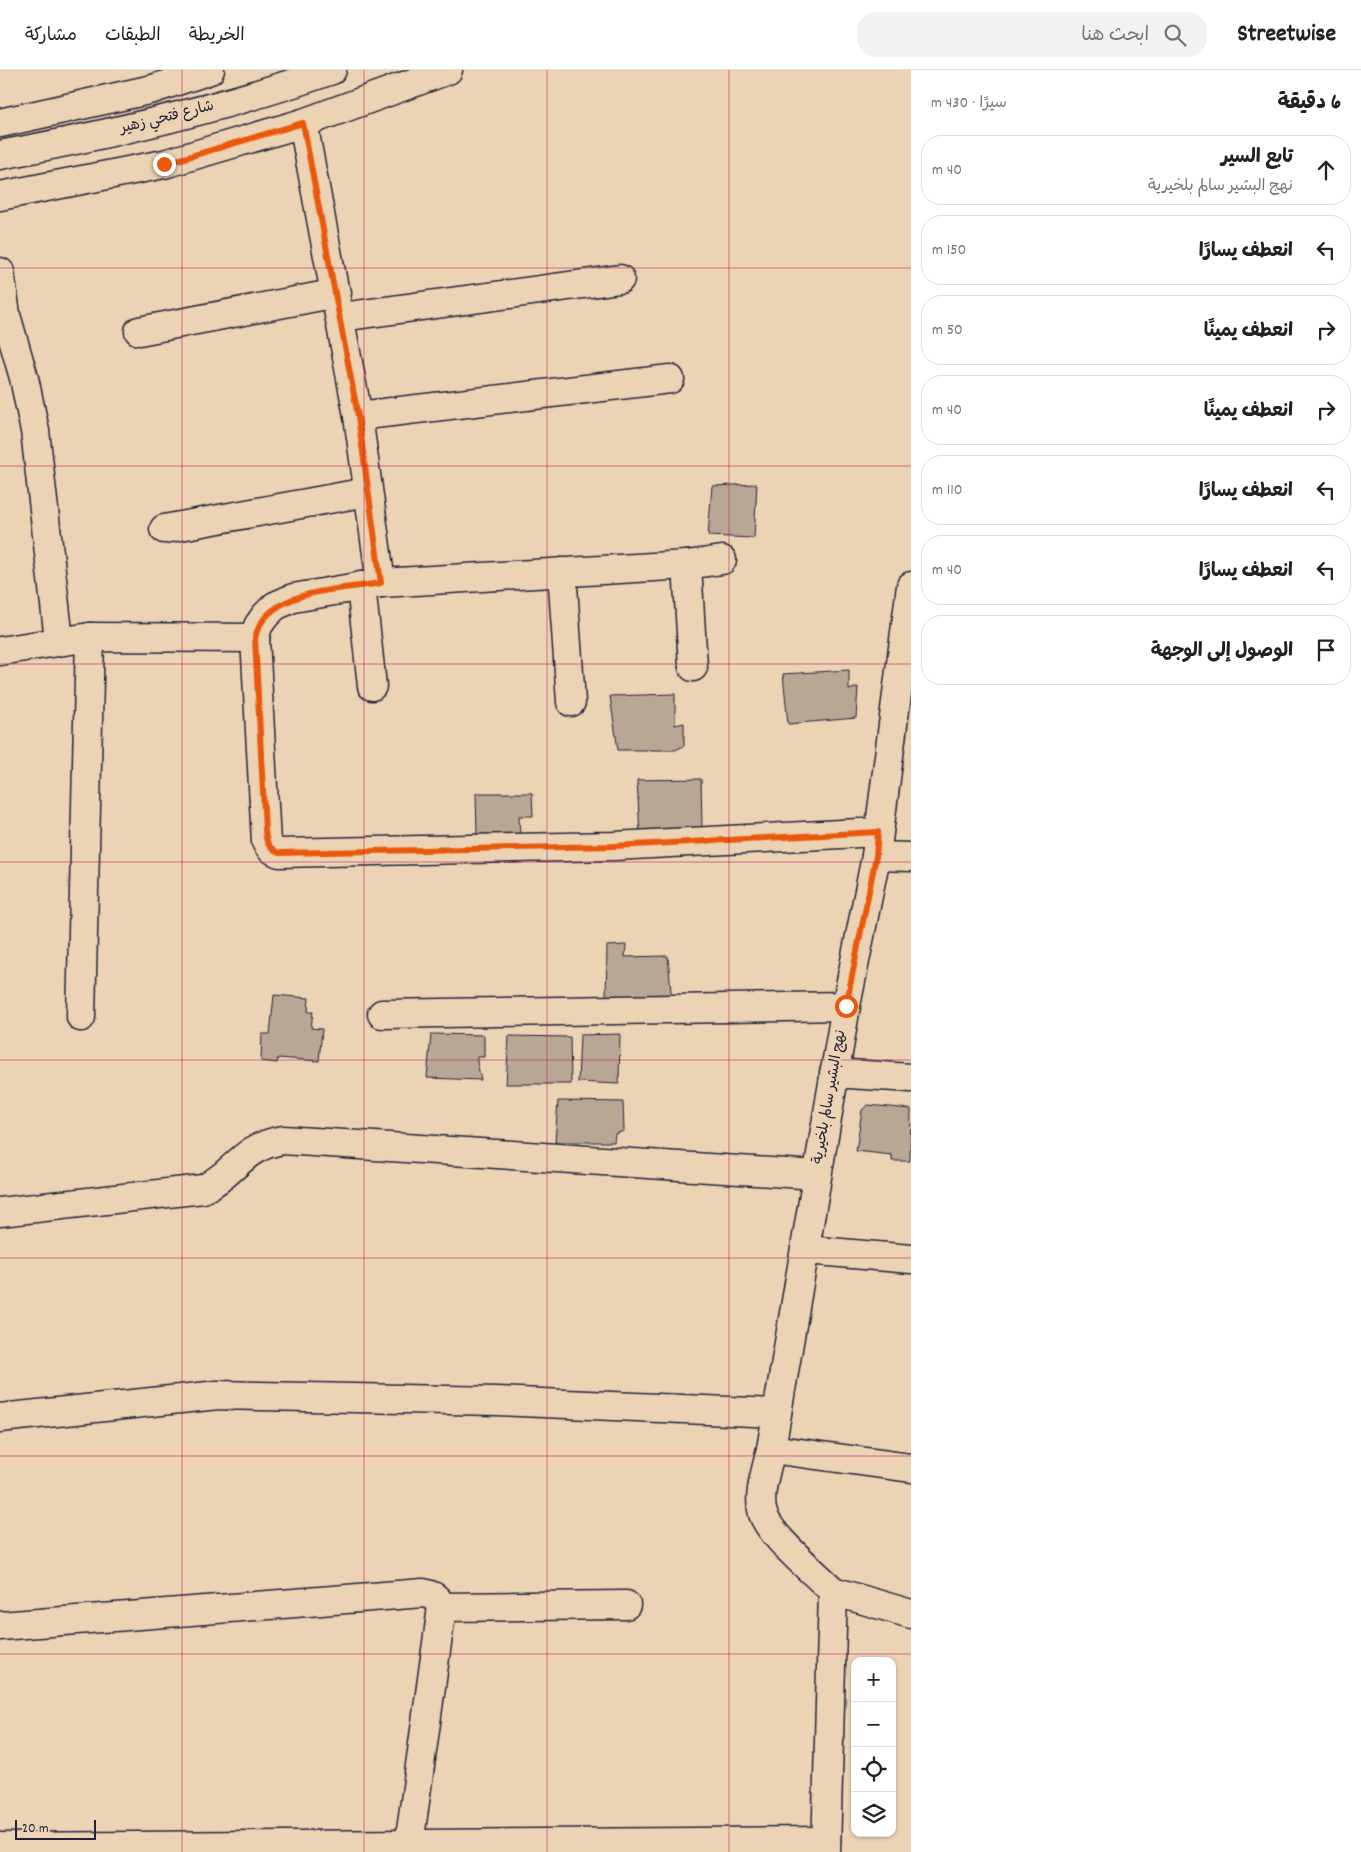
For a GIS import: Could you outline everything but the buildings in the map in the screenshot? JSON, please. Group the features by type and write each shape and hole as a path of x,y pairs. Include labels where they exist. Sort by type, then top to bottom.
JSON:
{"street":[{"path":"0,123 152,89 210,70"},
{"name":"شارع فتحي زهير","path":"0,155 165,120 286,87 332,70"},
{"path":"0,196 164,164 303,123 448,70"},
{"path":"303,123 339,305 358,416 367,492 371,585 372,686"},
{"path":"0,272 6,315 24,378 35,431 58,640"},
{"path":"139,331 339,305 620,279"},
{"path":"358,416 670,379"},
{"path":"164,529 367,492"},
{"path":"722,560 687,565 371,585 293,598 275,606 258,626 255,638 266,842 271,849 279,853 614,846 877,844 911,857"},
{"path":"687,565 693,667"},
{"path":"562,572 571,702"},
{"name":"نهج البشير سالم بلخيرية","path":"833,1591 772,1530 763,1513 762,1492 806,1250 834,1073 877,844 908,644 911,586"},
{"path":"81,1017 90,637"},
{"path":"0,651 58,640 90,637 255,638"},
{"path":"382,1014 846,1006"},
{"path":"834,1073 911,1078"},
{"path":"0,1212 203,1189 219,1181 249,1151 260,1144 282,1140 817,1175"},
{"path":"806,1250 911,1259"},
{"path":"0,1418 218,1395 497,1401 774,1431 911,1468"},
{"path":"0,1847 826,1846 833,1591 911,1614"},
{"path":"0,1626 423,1593 432,1594 438,1599 442,1607 408,1848"},
{"path":"442,1607 626,1605"}],"route":[{"path":"164,164 303,123 337,293 358,416 381,583 293,598 275,606 265,616 258,626 255,638 265,830 266,842 271,849 279,853 614,846 878,832 876,856 846,1006"}]}
